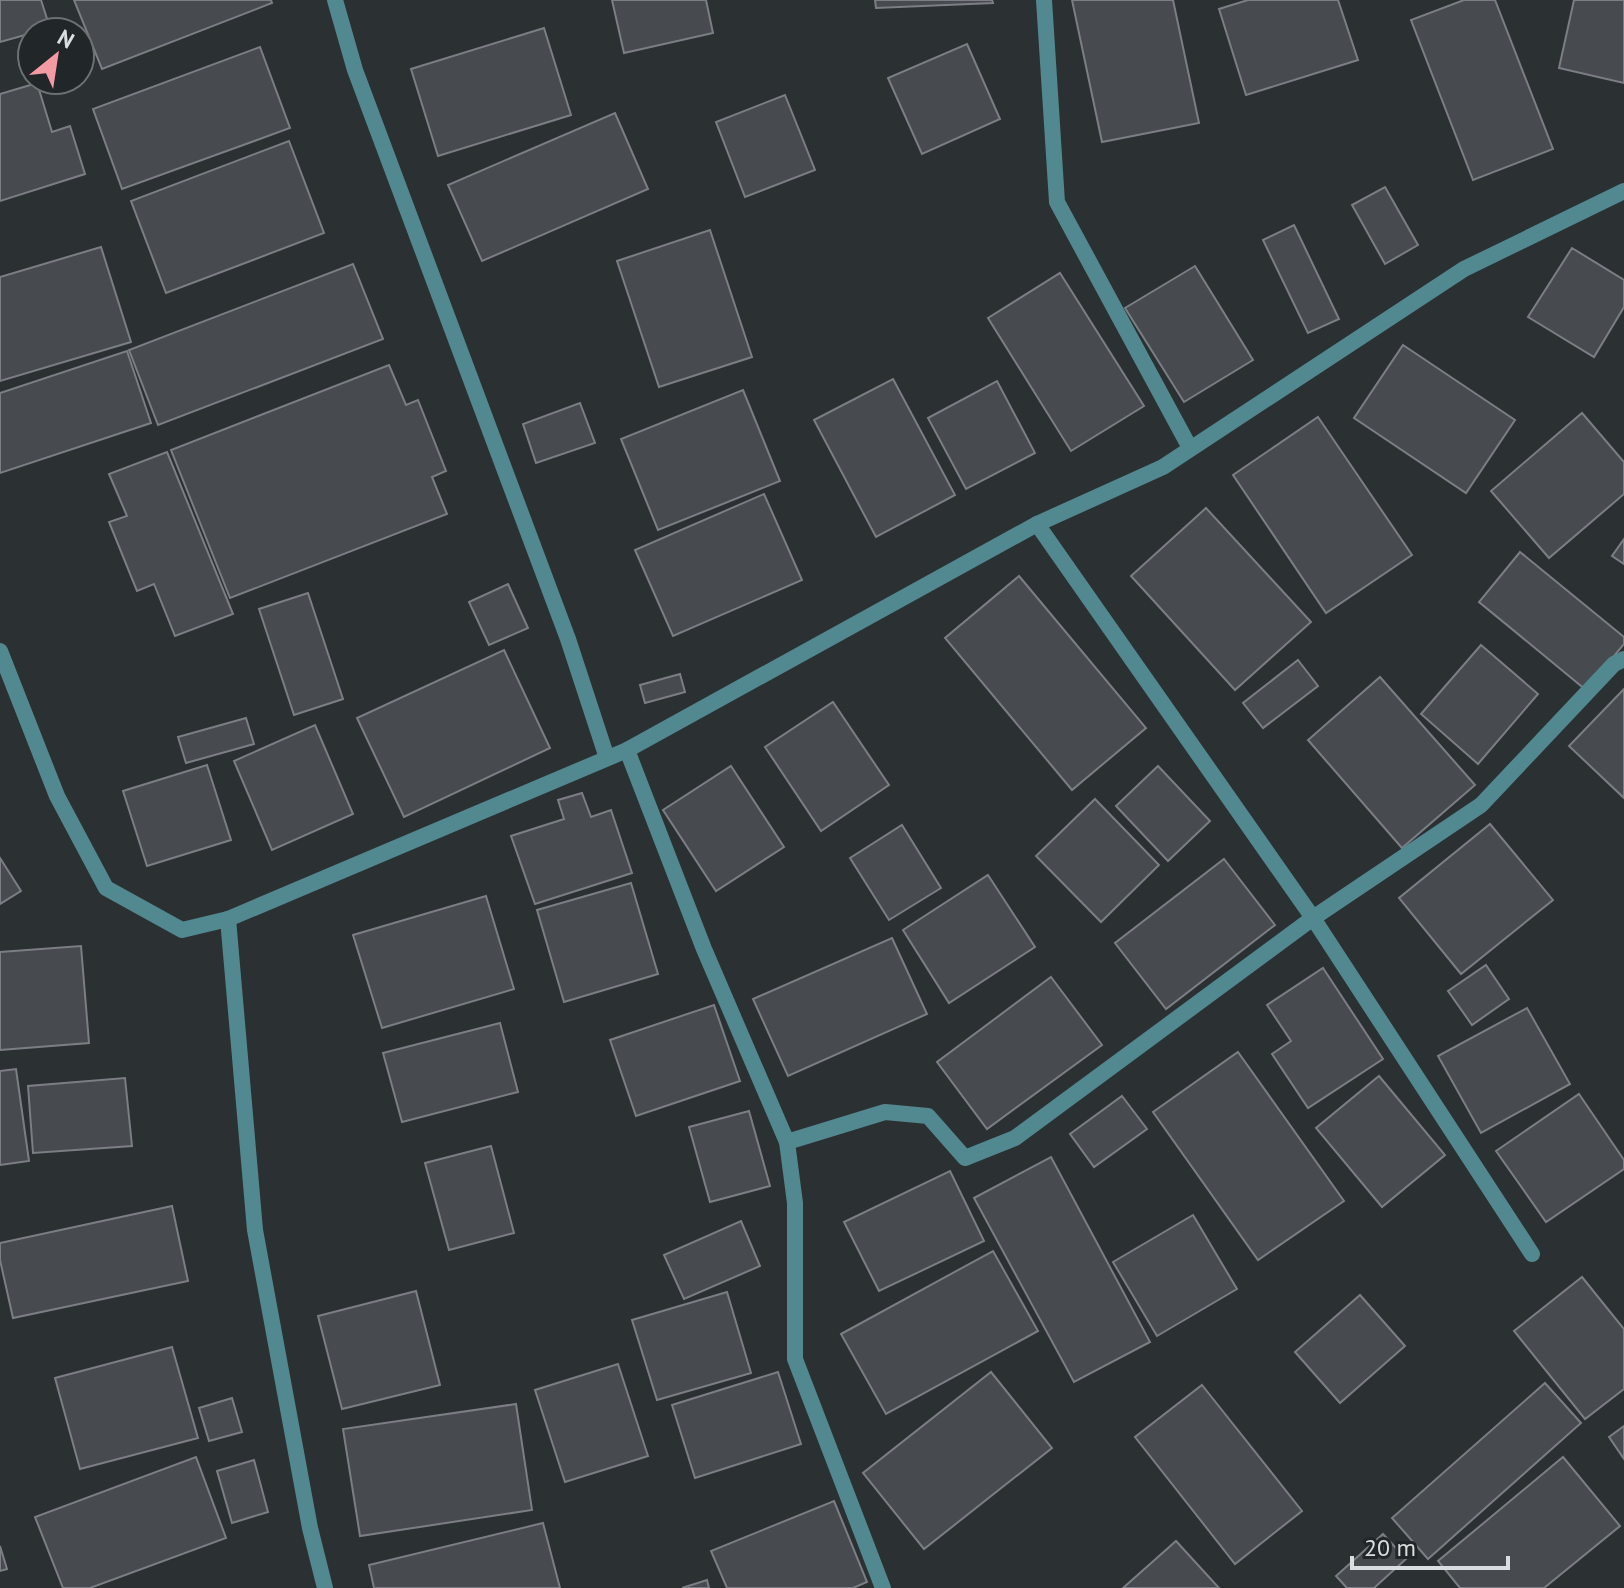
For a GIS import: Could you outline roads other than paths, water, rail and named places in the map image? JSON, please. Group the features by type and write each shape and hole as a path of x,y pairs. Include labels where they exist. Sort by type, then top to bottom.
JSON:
{"street":[{"path":"335,0 355,70 568,639 607,758"},
{"path":"1044,0 1057,202 1190,448"},
{"path":"0,651 57,796 106,888 182,930 228,919 627,750 1037,524 1163,467 1464,269 1624,191"},
{"path":"1037,524 1313,918 1532,1254"},
{"path":"787,1142 885,1112 928,1116 965,1158 1015,1138 1313,918 1481,805 1614,664 1624,659"},
{"path":"627,750 704,949 787,1142 795,1203 795,1359 883,1588"},
{"path":"228,919 255,1230 310,1528 325,1588"}]}
